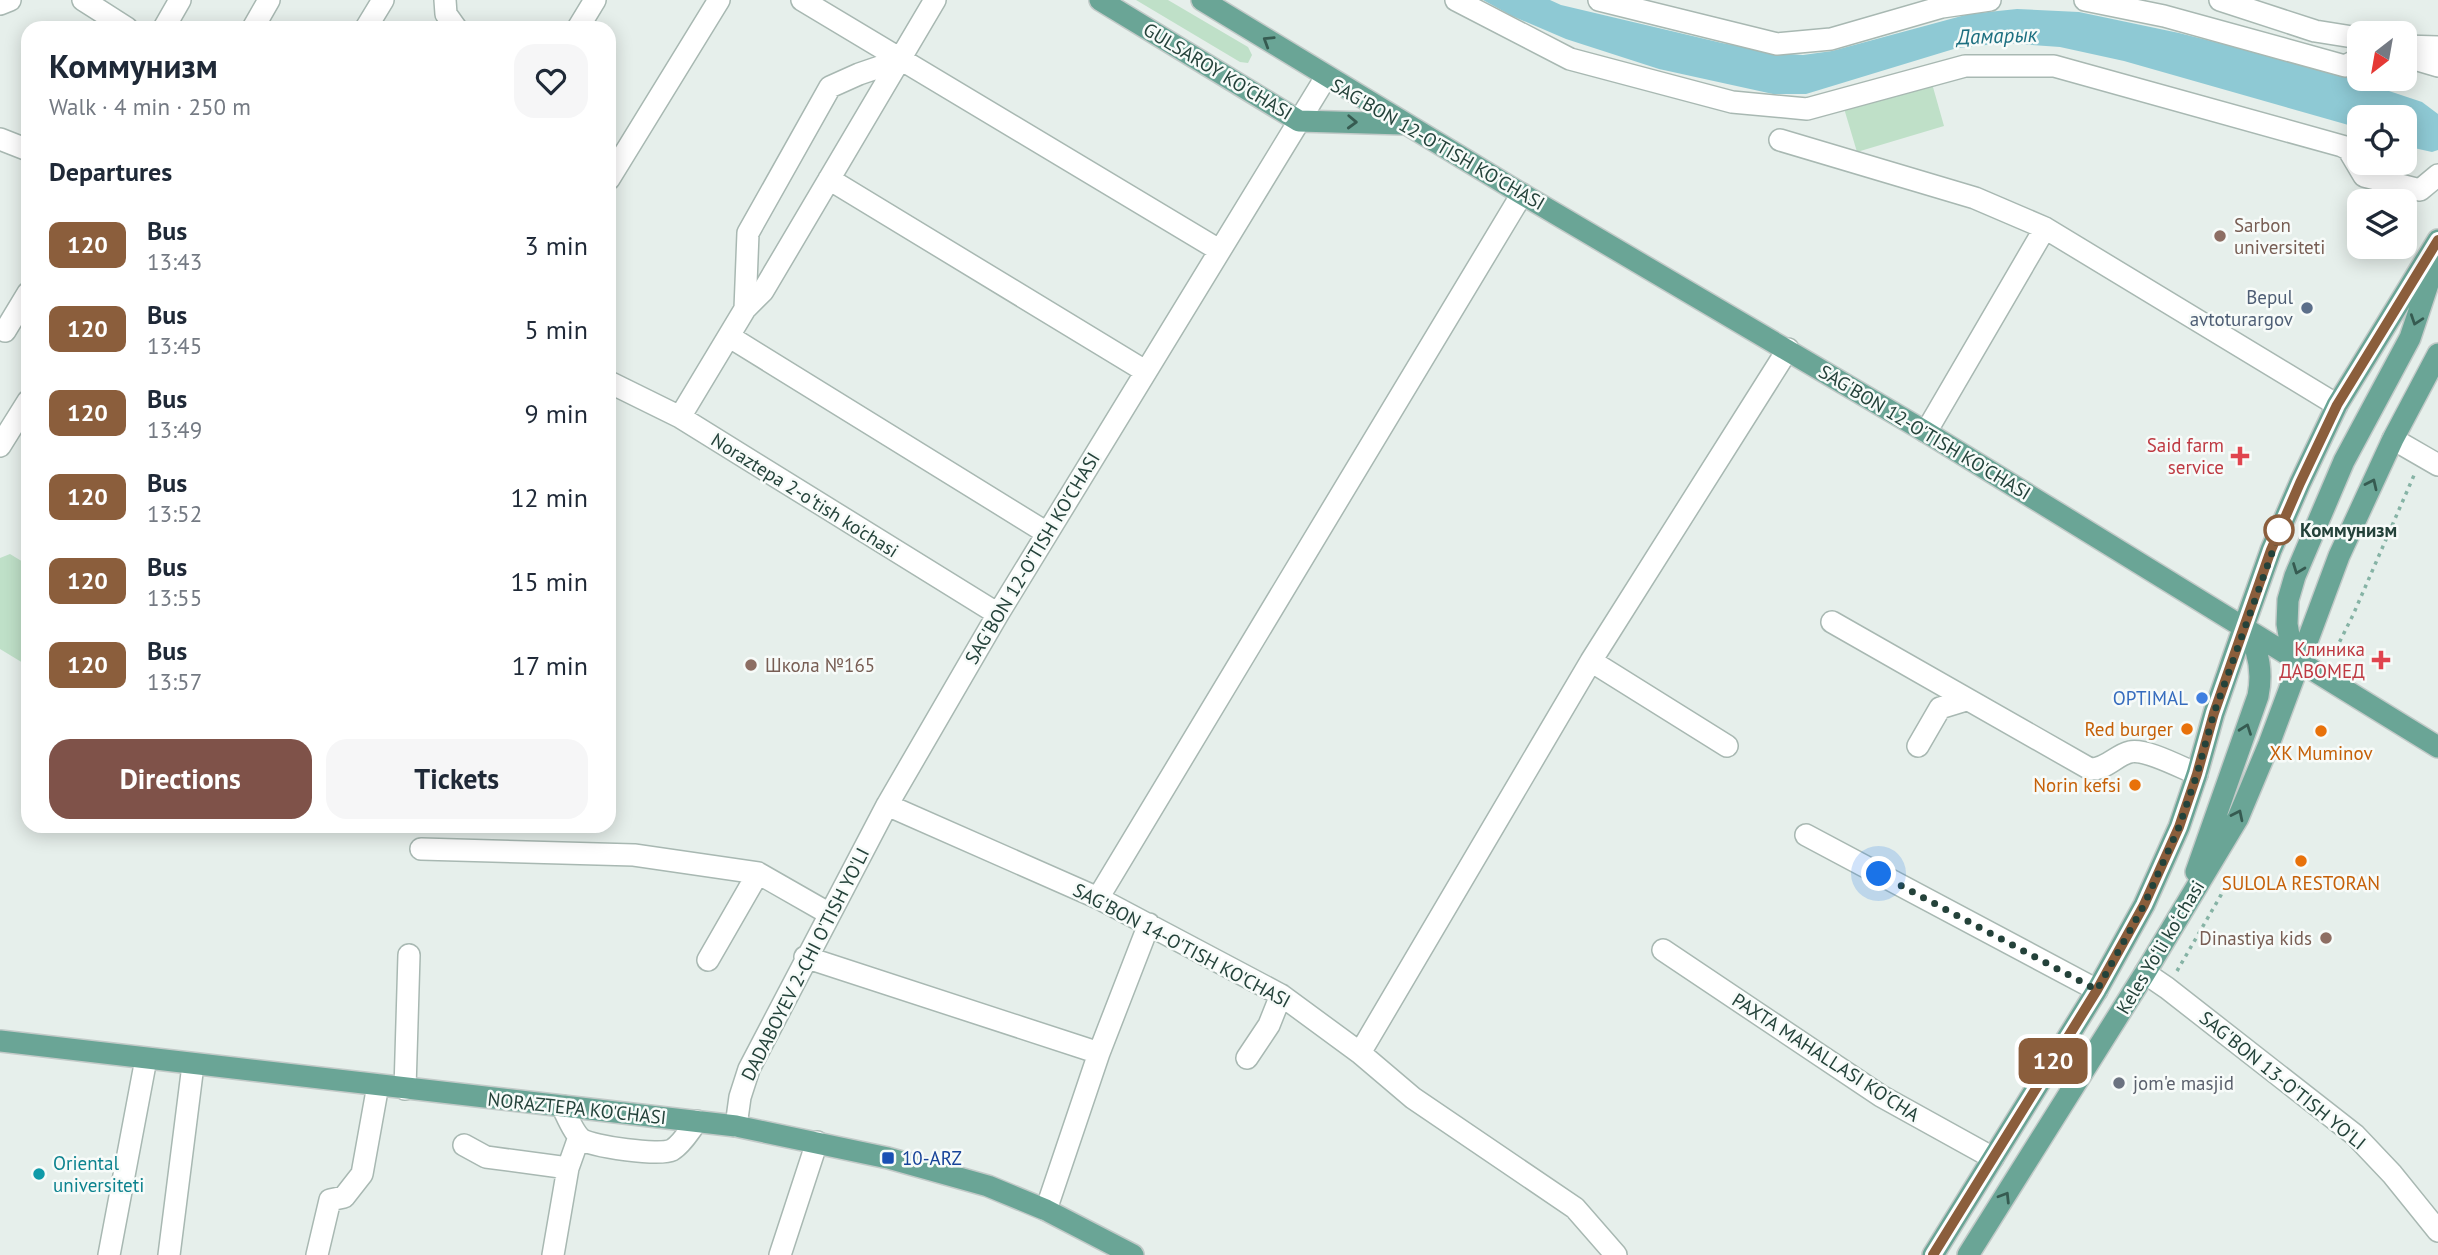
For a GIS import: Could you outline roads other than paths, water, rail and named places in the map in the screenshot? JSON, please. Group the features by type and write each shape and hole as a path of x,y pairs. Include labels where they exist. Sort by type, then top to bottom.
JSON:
{"main road":[{"name":"GULSAROY KO'CHASI","path":"1100,0 1299,121"},
{"path":"1202,0 1326,77"},
{"name":"SAG'BON 12-O'TISH KO'CHASI","path":"1326,77 1926,432 2438,747"},
{"path":"1299,121 1405,124"},
{"name":"Keles Yoʻli koʻchasi","path":"1933,1255 2097,990 2159,875 2197,774 2214,713 2271,550 2337,405 2438,240"},
{"path":"2300,661 2288,633 2290,593 2344,461 2410,338 2438,255"},
{"name":"Keles Yoʻli koʻchasi","path":"1968,1255 2145,973 2238,818 2269,744 2339,556 2393,439 2438,354"},
{"path":"2183,909 2258,696 2261,678 2259,662 2254,643 2244,626"},
{"name":"NORAZTEPA KO'CHASI","path":"0,1041 736,1126 817,1142 988,1186 1046,1210 1133,1255"}],"street":[{"path":"0,4 10,0"},
{"path":"83,0 116,21"},
{"path":"168,21 180,0"},
{"path":"257,21 269,0"},
{"path":"370,21 383,0"},
{"path":"445,0 446,14 451,21"},
{"path":"582,21 595,0"},
{"path":"616,168 719,0"},
{"path":"802,0 1219,250"},
{"path":"680,417 745,309 763,291 934,0"},
{"path":"1457,0 1570,59 1732,102 1807,109 1965,66 2054,66 2342,146 2348,149 2364,176 2420,190 2438,175"},
{"path":"1599,0 1777,44 1831,39 1942,7 1990,0"},
{"path":"2085,0 2164,16 2347,65"},
{"path":"2220,0 2315,32 2347,36"},
{"path":"859,74 876,45"},
{"path":"2417,46 2438,47"},
{"path":"745,309 748,233 830,87 900,60"},
{"path":"2417,60 2438,66"},
{"path":"859,74 884,87"},
{"name":"SAG'BON 12-O'TISH KO'CHASI","path":"886,806 1145,370 1326,77"},
{"path":"0,139 21,147"},
{"path":"1780,140 1975,198 2045,228 2337,405"},
{"path":"830,179 1145,370"},
{"path":"1098,898 1522,194"},
{"path":"1926,432 2045,228"},
{"path":"5,331 21,305"},
{"path":"730,337 1047,533"},
{"path":"1360,1053 1591,660 1788,349"},
{"name":"Noraztepa 2-oʻtish ko'chasi","path":"616,385 680,417 998,614"},
{"path":"0,446 21,412"},
{"path":"2393,439 2438,465"},
{"path":"1832,622 2090,769 2098,770 2129,752 2140,751 2197,774"},
{"path":"1591,660 1727,746"},
{"path":"1918,746 1940,708 1966,700"},
{"name":"SAG'BON 14-O'TISH KO'CHASI","path":"886,806 1098,898 1281,995 1360,1053 1413,1098 1575,1208 1616,1255"},
{"name":"DADABOYEV 2-CHI O'TISH YO'LI","path":"736,1126 740,1097 749,1069 886,806"},
{"path":"1806,835 2097,990"},
{"path":"421,849 634,855 758,873 828,913"},
{"path":"708,960 758,873"},
{"path":"1046,1210 1099,1053 1149,924"},
{"name":"PAXTA MAHALLASI KO'CHA","path":"1663,950 1881,1096 1993,1158"},
{"path":"405,1089 410,955"},
{"path":"805,957 1099,1053"},
{"name":"SAG'BON 13-O'TISH YO'LI","path":"2145,973 2355,1135 2392,1174 2438,1231"},
{"path":"1247,1058 1269,1025 1281,995"},
{"path":"109,1255 146,1059"},
{"path":"169,1255 193,1065"},
{"path":"317,1255 330,1200 344,1197 362,1174 378,1086"},
{"path":"562,1106 579,1138 592,1145 668,1152 676,1147 697,1121"},
{"path":"553,1255 568,1168 579,1138"},
{"path":"780,1255 817,1142"},
{"path":"464,1145 486,1157 568,1168"}],"water":[{"name":"Дамарык","path":"1483,0 1550,0 1561,5 1722,43 1803,55 1832,51 1969,14 2017,9 2079,12 2179,33 2323,69 2347,77 2347,91 2389,91 2422,102 2438,114 2438,150 2432,152 2417,149 2417,105 2347,105 2347,125 2124,61 2060,47 2006,43 1957,48 1806,94 1773,94 1659,69 1566,39 1512,16"}],"place":[{"name":"Sarbon universiteti","path":"2220,236"},
{"name":"Bepul avtoturargov","path":"2307,308"},
{"name":"Said farm service","path":"2240,456"},
{"name":"Коммунизм","path":"2279,530"},
{"name":"Клиника ДАВОМЕД","path":"2381,660"},
{"name":"Школа №165","path":"751,665"},
{"name":"OPTIMAL","path":"2202,698"},
{"name":"Red burger","path":"2187,729"},
{"name":"XK Muminov","path":"2321,731"},
{"name":"Norin kefsi","path":"2135,785"},
{"name":"SULOLA RESTORAN","path":"2301,861"},
{"name":"Dinastiya kids","path":"2326,938"},
{"name":"jom'e masjid","path":"2119,1083"},
{"name":"10-ARZ","path":"888,1158"},
{"name":"Oriental universiteti","path":"39,1174"}]}
